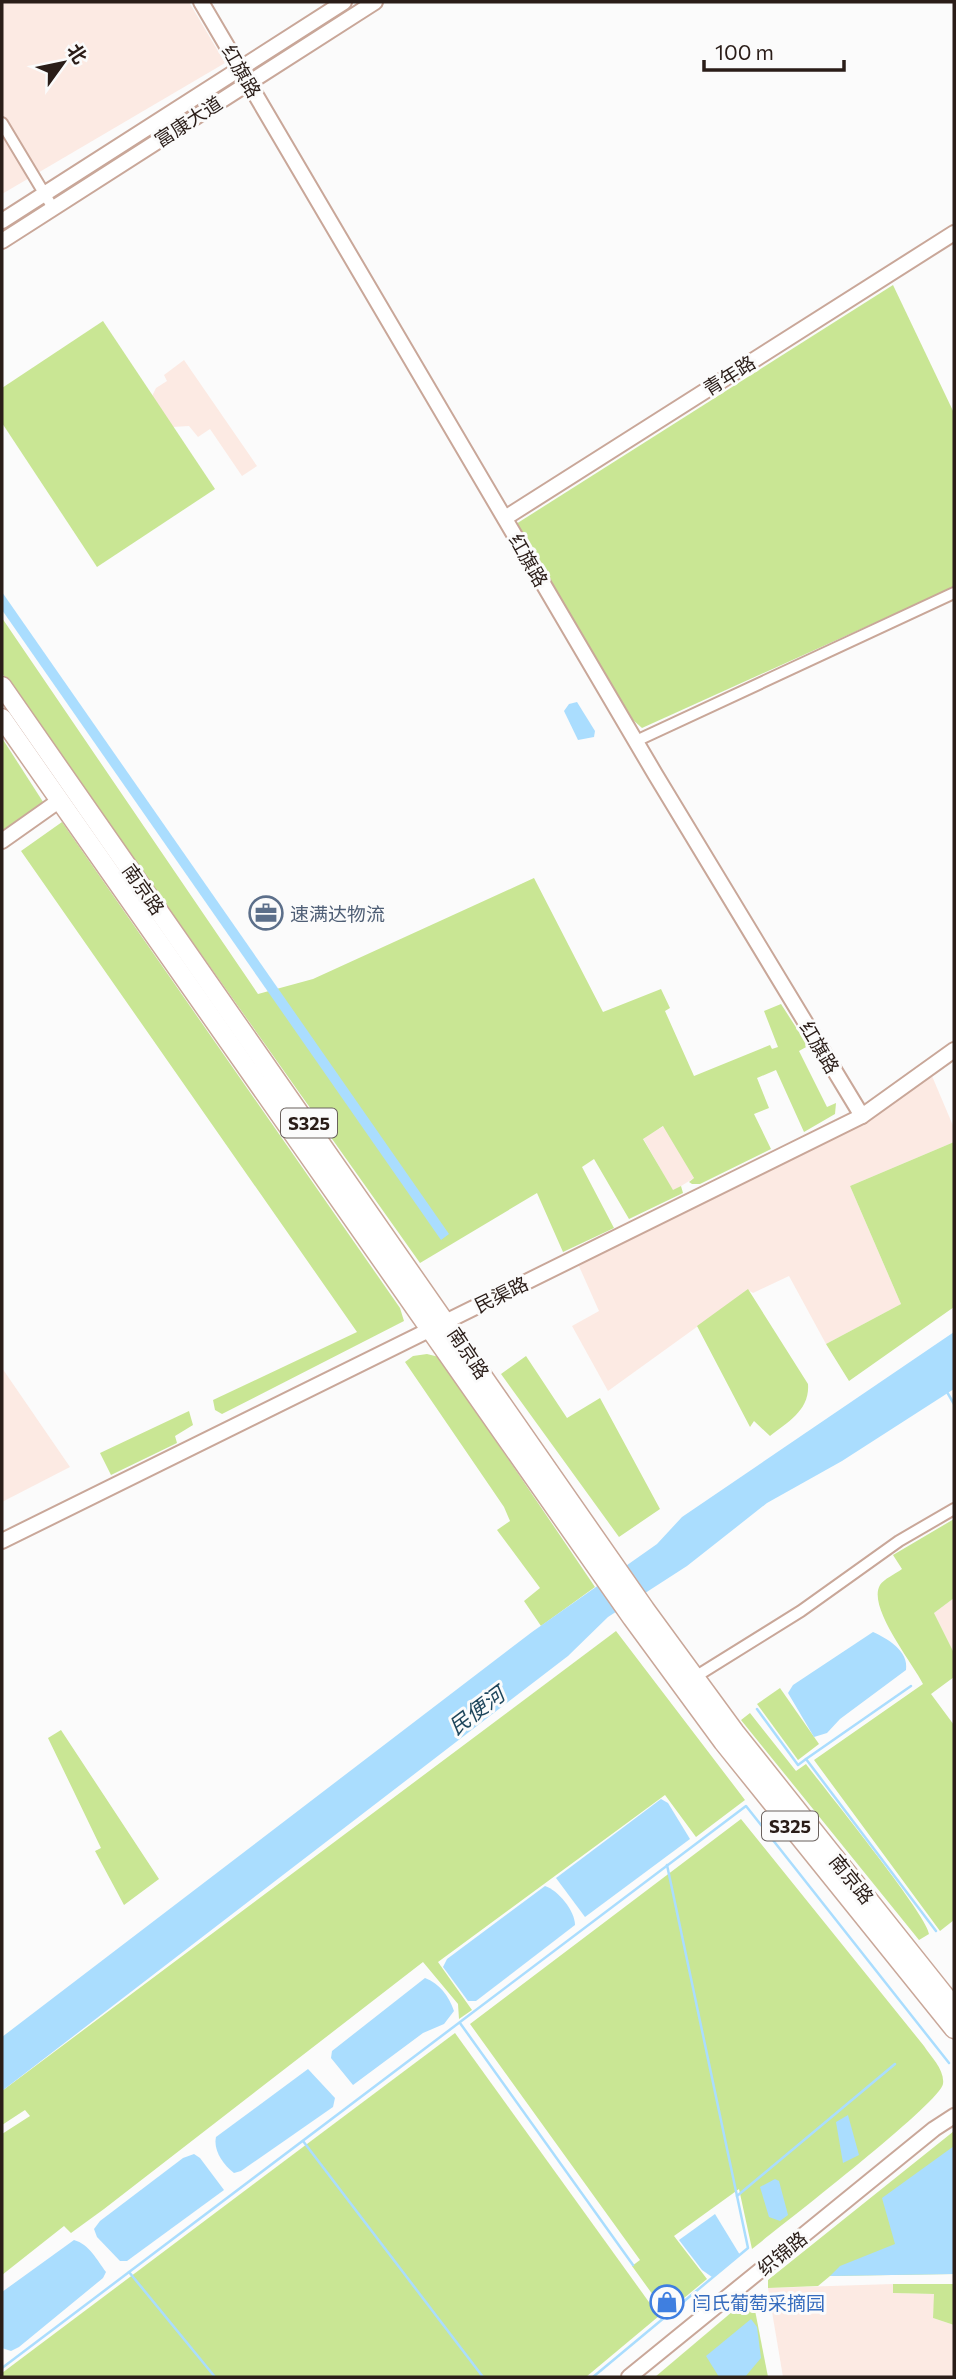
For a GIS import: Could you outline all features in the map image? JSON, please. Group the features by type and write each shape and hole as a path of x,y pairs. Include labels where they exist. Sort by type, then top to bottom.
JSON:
{"main road":[{"name":"南京路","path":"2,686 447,1320 606,1567"},
{"name":"南京路","path":"2,718 430,1329 606,1567 723,1742 954,2029"},
{"name":"南京路","path":"638,1613 695,1677 735,1732 954,2007"}],"street":[{"name":"红旗路","path":"201,2 636,741 862,1116"},
{"name":"富康大道","path":"2,221 344,2"},
{"name":"富康大道","path":"2,241 375,2"},
{"path":"2,123 53,208"},
{"name":"青年路","path":"505,518 954,233"},
{"path":"636,741 954,593"},
{"path":"2,841 60,800"},
{"name":"民渠路","path":"2,1541 862,1116 954,1050"},
{"path":"695,1677 801,1611 899,1541 954,1509"},
{"path":"924,1990 954,2040"},
{"path":"934,2129 954,2105"},
{"path":"934,2129 954,2116"},
{"name":"织锦路","path":"629,2377 934,2129"}],"shaded area":[{"path":"2,2 189,2 225,63 2,194"},
{"path":"184,360 257,466 242,476 210,429 198,437 189,426 156,428 150,400 156,388 167,381 164,375"},
{"path":"932,1076 954,1128 954,1142 850,1186 901,1304 826,1344 789,1276 753,1293 748,1290 608,1391 572,1326 599,1311 578,1264 866,1121"},
{"path":"664,1126 694,1178 673,1191 643,1138"},
{"path":"2,1368 70,1467 2,1502"},
{"path":"954,1598 954,1653 934,1613"},
{"path":"893,2284 893,2293 935,2294 933,2318 954,2325 954,2377 783,2377 768,2288"}],"green space":[{"path":"893,285 954,413 954,587 642,728 633,720 516,524"},
{"path":"103,321 215,489 97,567 2,423 2,388"},
{"path":"2,618 258,994 313,979 534,878 603,1012 661,989 670,1008 665,1011 694,1076 770,1045 772,1049 778,1047 764,1011 781,1004 808,1046 799,1051 827,1107 836,1103 835,1114 804,1132 776,1070 757,1078 769,1108 754,1114 771,1149 700,1184 692,1184 689,1182 694,1178 663,1126 643,1139 673,1190 681,1186 683,1193 629,1219 594,1159 582,1167 614,1228 563,1252 537,1193 420,1263 2,673"},
{"path":"2,738 45,805 2,835"},
{"path":"62,822 400,1308 404,1321 222,1414 215,1410 213,1400 357,1332 21,851"},
{"path":"954,1142 954,1307 849,1381 826,1344 901,1304 850,1186"},
{"path":"748,1289 808,1384 808,1393 802,1408 770,1436 754,1421 750,1427 697,1326"},
{"path":"427,1354 439,1357 595,1587 541,1626 524,1601 540,1588 497,1530 510,1521 504,1507 405,1362 413,1356"},
{"path":"526,1356 567,1418 600,1398 660,1509 619,1537 501,1374"},
{"path":"189,1411 193,1425 175,1436 177,1443 111,1475 100,1453"},
{"path":"954,1519 954,1598 934,1613 954,1653 954,1677 931,1694 954,1725 954,1920 940,1931 814,1760 923,1684 892,1634 880,1607 878,1595 880,1585 902,1569 893,1555"},
{"path":"616,1631 745,1800 696,1837 665,1795 438,1962 472,2010 459,2019 458,2004 423,1962 104,2209 71,2233 64,2226 2,2275 2,2134 30,2116 25,2110 2,2125 2,2091"},
{"path":"780,1688 819,1744 798,1760 757,1704"},
{"path":"750,1713 796,1771 806,1764 912,1903 929,1934 919,1940 741,1720"},
{"path":"61,1730 159,1879 124,1905 95,1851 101,1848 48,1738"},
{"path":"741,1819 924,2046 940,2069 943,2084 916,2115 752,2249 739,2189 674,2236 707,2279 666,2313 632,2266 640,2260 470,2024"},
{"path":"455,2033 659,2316 586,2377 2,2377 2,2373"},
{"path":"954,2131 954,2274 830,2276 818,2286 768,2288 768,2280"},
{"path":"893,2284 954,2284 954,2325 933,2318 934,2294 893,2293"},
{"path":"752,2295 768,2377 655,2377"}],"water":[{"path":"2,592 449,1234 441,1240 2,610"},
{"path":"577,702 595,731 594,737 578,740 564,711 569,704"},
{"name":"民便河","path":"954,1332 954,1389 842,1461 767,1503 687,1566 608,1617 568,1656 2,2091 2,2037 532,1632 657,1544 682,1517"},
{"path":"873,1632 901,1651 906,1670 840,1719 827,1733 814,1737 788,1693 793,1685"},
{"path":"661,1799 668,1803 690,1839 585,1917 556,1878"},
{"path":"545,1886 565,1902 575,1925 476,2001 468,2001 443,1967 447,1959"},
{"path":"425,1978 443,1991 454,2011 444,2024 423,2033 353,2085 331,2058 332,2051"},
{"path":"308,2069 335,2098 333,2107 241,2171 234,2173 220,2157 216,2137"},
{"path":"848,2115 859,2155 843,2163 836,2122"},
{"path":"954,2146 954,2274 830,2276 840,2266 895,2244 882,2198"},
{"path":"194,2154 224,2190 127,2261 120,2261 97,2237 94,2229 100,2221 183,2158"},
{"path":"775,2179 779,2181 788,2215 780,2221 769,2217 760,2187"},
{"path":"715,2214 740,2255 712,2277 702,2270 679,2240"},
{"path":"74,2240 84,2245 96,2258 106,2272 103,2278 19,2347 11,2351 2,2348 2,2292"},
{"path":"751,2319 757,2327 761,2358 745,2377 719,2377 706,2356"}],"waterway":[{"path":"947,1392 954,1404"},
{"path":"806,1759 911,1686"},
{"path":"757,1709 798,1765 806,1759 936,1931"},
{"path":"2,2368 746,1806 949,2063"},
{"path":"593,2377 748,2248 667,1865"},
{"path":"460,2023 633,2265"},
{"path":"737,2196 895,2064"},
{"path":"303,2141 483,2377"},
{"path":"129,2272 215,2377"}],"place":[{"name":"速满达物流","path":"266,913"},
{"name":"闫氏葡萄采摘园","path":"667,2302"}]}
